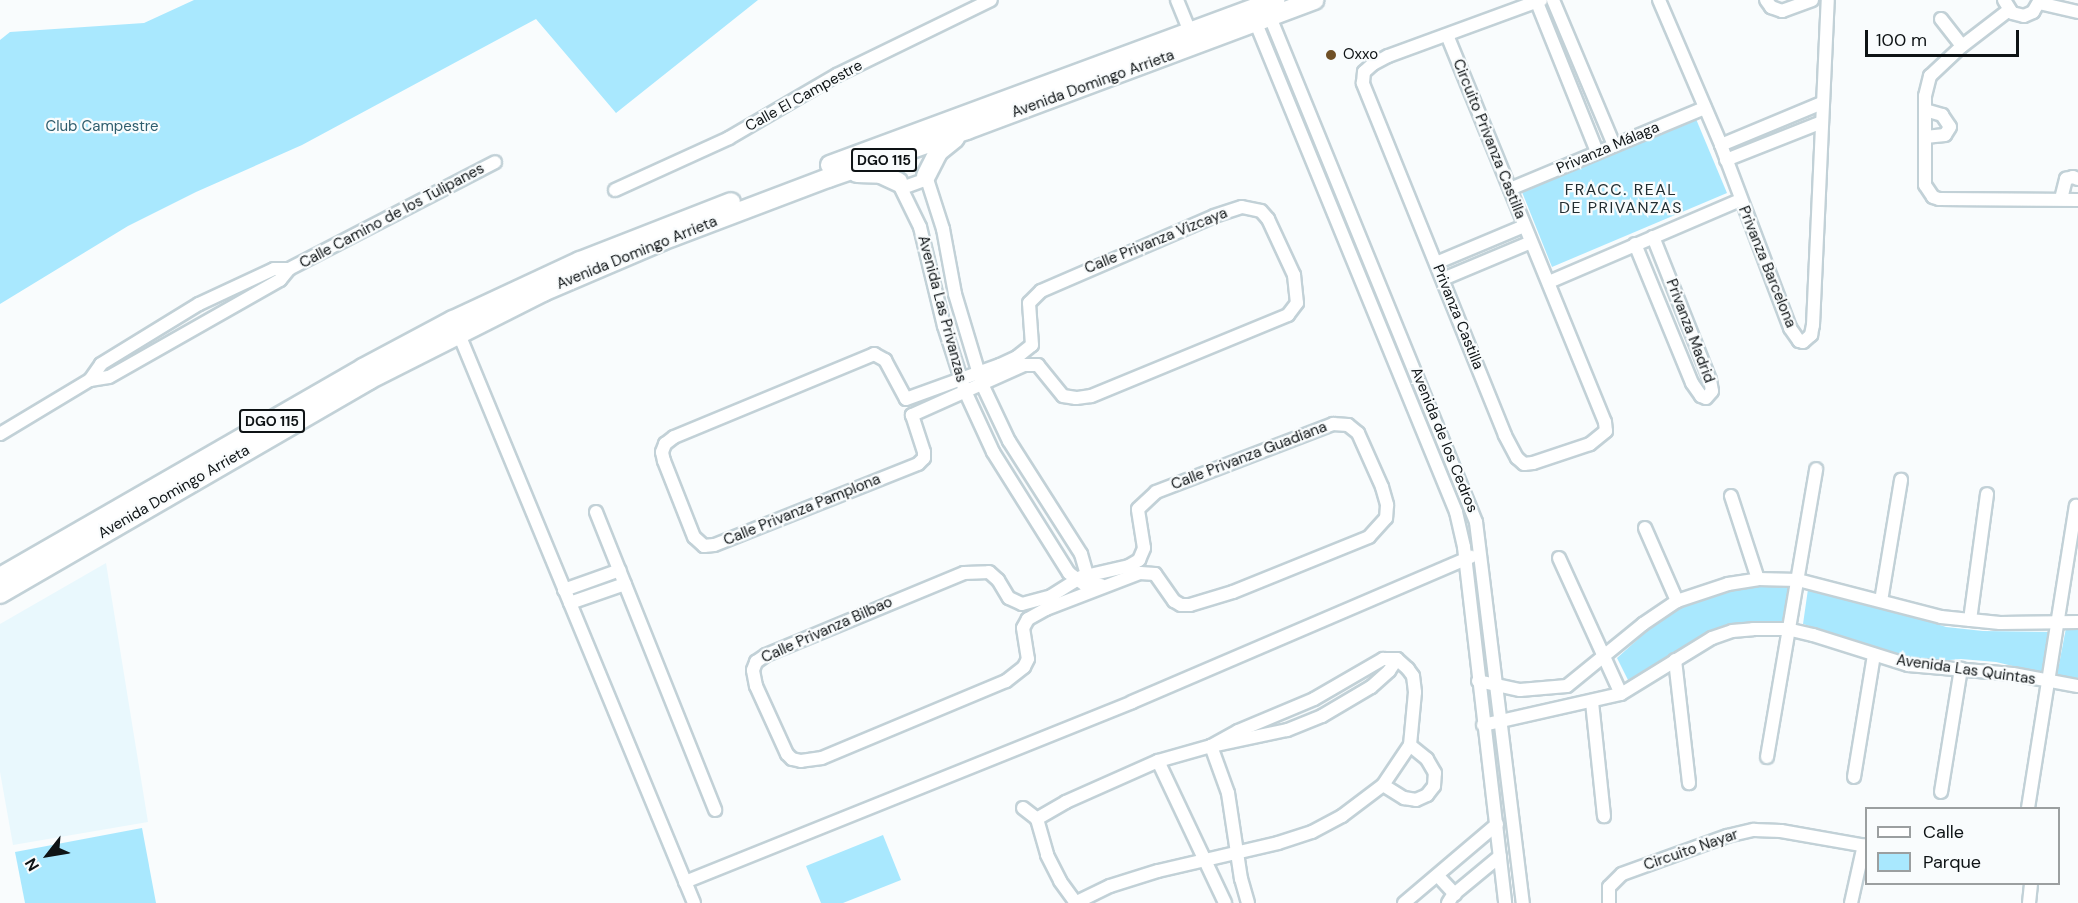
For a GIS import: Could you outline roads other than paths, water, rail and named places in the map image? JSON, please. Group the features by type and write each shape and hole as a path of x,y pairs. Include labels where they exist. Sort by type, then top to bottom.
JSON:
{"main road":[{"name":"Avenida Domingo Arrieta","path":"660,235 828,178 896,148 967,130 1263,10 1315,0"},
{"name":"Avenida Domingo Arrieta","path":"0,594 57,553 366,374 456,327 553,287 660,235 1193,38"},
{"path":"896,148 926,178 938,152 967,130"},
{"path":"896,148 900,185"},
{"path":"828,178 871,172 900,185"},
{"name":"Avenida Domingo Arrieta","path":"0,577 57,553"}],"street":[{"name":"Calle El Campestre","path":"615,190 729,138 837,75 991,0"},
{"path":"1177,0 1193,38"},
{"path":"1553,0 1614,145"},
{"name":"Privanza Barcelona","path":"1659,0 1721,145 1790,328 1799,341 1807,341 1813,325 1828,0"},
{"path":"1766,0 1771,7 1782,11 1812,0"},
{"path":"1538,1 1597,152"},
{"name":"Privanza Castilla","path":"1531,242 1601,409 1606,430 1590,444 1524,464 1517,458 1505,435 1363,83 1364,72 1373,64 1538,1"},
{"path":"2078,12 2040,2 2033,12 2024,16 2006,5 1930,76 1925,110 1925,185 1933,197 2078,200"},
{"name":"Avenida de los Cedros","path":"1263,10 1472,506 1481,553 1524,903"},
{"name":"Avenida de los Cedros","path":"1263,10 1456,512 1465,560 1505,903"},
{"path":"1941,19 1962,46"},
{"name":"Circuito Privanza Castilla","path":"1447,35 1531,242"},
{"path":"1721,145 1822,103"},
{"name":"Privanza Málaga","path":"1510,189 1705,108"},
{"path":"1925,110 1942,115 1950,127 1945,135 1925,137"},
{"path":"1726,160 1822,122"},
{"name":"Calle Camino de los Tulipanes","path":"0,435 90,380 109,377 280,280 289,270 495,162"},
{"path":"2061,199 2064,181 2073,177 2078,179"},
{"path":"900,185 926,178"},
{"name":"Avenida Las Privanzas","path":"926,178 943,229 955,294 980,378 999,423 1024,468 1071,535 1081,554 1082,580"},
{"name":"Avenida Las Privanzas","path":"900,185 920,227 938,303 962,385 1013,488 1082,580"},
{"path":"1549,282 1740,200"},
{"name":"Calle Privanza Vizcaya","path":"1242,207 1261,211 1268,219 1294,275 1297,303 1288,315 1091,396 1076,398 1063,396 1044,370 1032,363 980,378 1017,357 1032,345 1029,303 1041,291 1214,216 1242,207"},
{"path":"1436,263 1524,226"},
{"name":"Privanza Madrid","path":"1635,244 1688,375 1697,391 1706,398 1712,391 1710,380 1653,237"},
{"path":"1443,279 1531,242"},
{"name":"Calle Camino de los Tulipanes","path":"90,380 101,364 199,303 274,269 289,270"},
{"path":"456,327 694,903"},
{"name":"Calle Privanza Pamplona","path":"962,385 912,415 924,452 924,458 918,464 714,545 704,546 694,537 662,452 665,444 674,437 874,354 885,360 906,399 962,385 980,378"},
{"name":"Calle Privanza Guadiana","path":"1068,601 1140,573 1149,572 1160,580 1174,601 1181,605 1190,605 1233,592 1369,537 1386,518 1387,505 1365,445 1348,424 1333,424 1156,492 1138,509 1144,548 1139,560 1082,580"},
{"path":"1767,757 1816,469"},
{"path":"1881,601 1901,480"},
{"path":"1970,620 1987,494"},
{"path":"1731,496 1758,579"},
{"path":"2028,807 2076,506"},
{"path":"597,512 715,810"},
{"path":"1645,528 1677,601"},
{"path":"685,882 1132,702 1481,553"},
{"path":"1559,558 1621,694"},
{"path":"564,590 620,570"},
{"name":"Calle Privanza Bilbao","path":"1068,601 1035,613 1028,619 1023,628 1028,659 1024,667 1006,681 822,758 801,761 792,759 787,754 756,686 753,670 756,662 766,655 950,577 979,571 989,572 998,580 1009,598 1022,604 1051,596 1082,580"},
{"path":"1478,681 1520,690 1567,686 1643,624 1677,601 1728,584 1758,579 1798,580 1922,613 1970,620 2078,622"},
{"path":"1068,601 1082,580 1097,586 1115,582"},
{"path":"570,603 625,584"},
{"name":"Avenida Las Quintas","path":"1483,725 1502,723 1621,694 1712,638 1732,632 1787,629 1844,644 1908,665 2013,674 2078,686"},
{"path":"1854,777 1874,655"},
{"path":"1023,808 1037,819 1047,855 1060,881 1075,902 1129,880 1312,832 1342,816 1383,785 1410,745 1415,692 1413,676 1397,659 1383,659 1314,699 1238,731 1211,746"},
{"path":"1037,819 1066,802 1158,761 1211,746 1287,730 1322,716 1371,687 1389,671 1397,659"},
{"path":"1675,660 1689,783"},
{"path":"1941,792 1961,669"},
{"path":"1552,689 1554,709"},
{"path":"1592,702 1604,816"},
{"path":"1383,785 1404,798 1416,800 1427,795 1434,786 1435,773 1427,759 1410,745"},
{"path":"1211,746 1228,793 1241,879 1248,903"},
{"path":"1158,761 1225,903"},
{"path":"1404,903 1497,824"},
{"name":"Circuito Nayar","path":"1609,903 1609,887 1622,874 1745,832 1781,831 1865,846"},
{"path":"1851,903 1865,846"},
{"path":"1438,876 1452,898 1500,856"},
{"path":"2029,903 2031,885"}],"place":[{"name":"Oxxo","path":"1331,55"}],"district":[{"name":"FRACC. REAL DE PRIVANZAS","path":"1621,199"}],"park label":[{"name":"Club Campestre","path":"102,127"}]}
